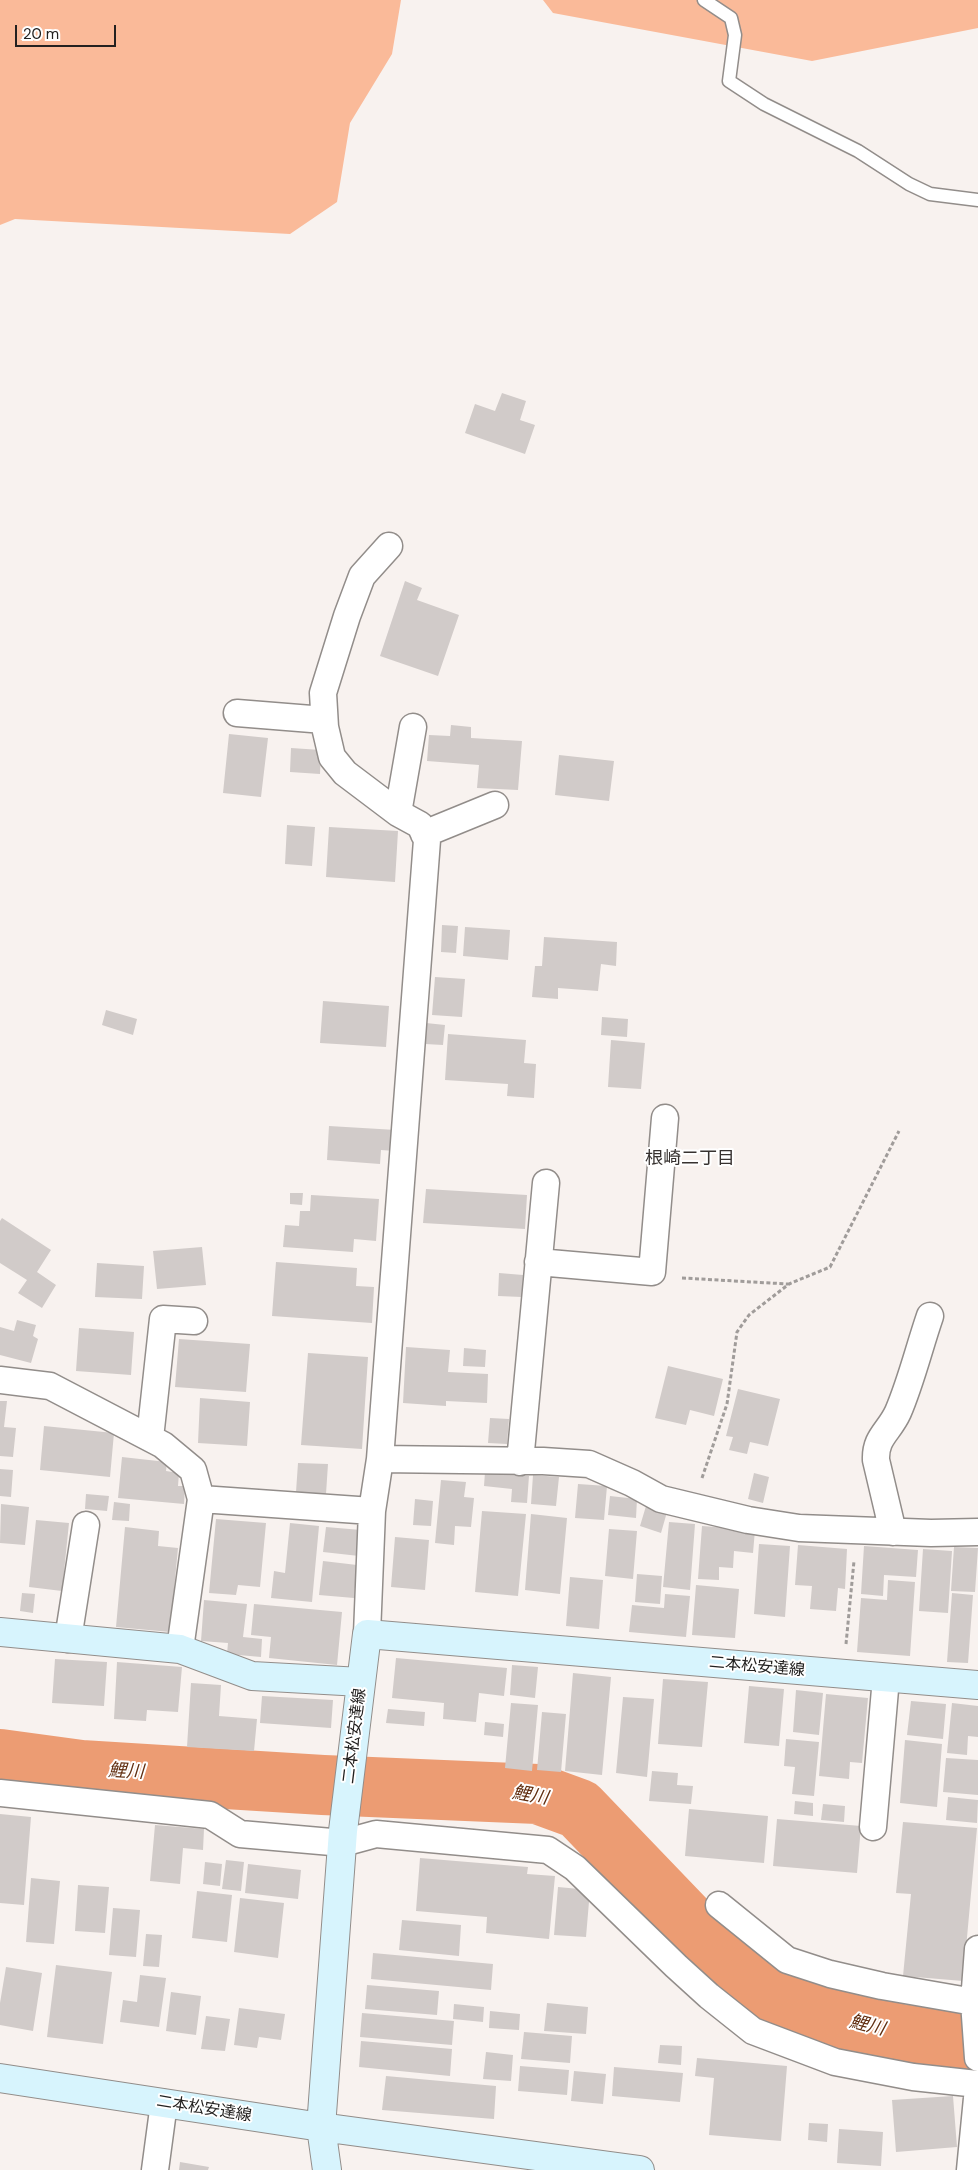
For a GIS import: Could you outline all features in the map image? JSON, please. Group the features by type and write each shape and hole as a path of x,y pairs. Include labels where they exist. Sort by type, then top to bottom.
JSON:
{"main road":[{"path":"0,1632 180,1649 252,1676 361,1682"},
{"name":"二本松安達線","path":"0,2078 321,2127 343,1837 367,1634 978,1685"},
{"path":"327,2170 321,2127 570,2166 640,2170"}],"street":[{"path":"367,1634 372,1512 380,1459 428,840 420,825 398,813 345,773 332,757 324,720 323,693 362,576 389,546"},
{"path":"238,713 324,720"},
{"path":"398,813 413,727"},
{"path":"424,834 495,805"},
{"path":"538,1262 652,1272 665,1118"},
{"path":"520,1462 546,1184"},
{"path":"893,1532 876,1460 876,1451 878,1442 897,1414 930,1316"},
{"path":"150,1438 164,1319 194,1321"},
{"path":"0,1380 50,1386 163,1445 194,1470 201,1499 180,1649"},
{"path":"380,1459 543,1461 589,1464 632,1482 661,1499 748,1520 799,1528 893,1532 978,1532"},
{"path":"201,1499 372,1512"},
{"path":"68,1639 86,1524"},
{"path":"873,1827 886,1678"},
{"path":"0,1793 210,1815 240,1834 343,1837 376,1834 548,1850 575,1868 676,1966 753,2031 835,2062 913,2077 978,2084"},
{"path":"718,1906 787,1960 830,1974 975,2007"},
{"path":"978,1948 975,2007 978,2058"},
{"path":"970,2170 978,2088"},
{"path":"155,2170 164,2103"}],"lane":[{"path":"704,0 731,18 735,35 729,81 764,104 858,151 909,184 930,194 978,200"}],"path":[{"path":"693,1508 727,1404 737,1332 749,1315 789,1284 830,1267 899,1131"},
{"path":"652,1272 691,1279 789,1284"},
{"path":"842,1674 858,1530"}],"shaded area":[{"path":"0,0 401,0 392,54 350,123 337,202 290,234 15,219 0,225"},
{"path":"543,0 978,0 978,28 812,61 553,13"}],"building":[{"path":"502,393 526,401 520,420 535,425 525,454 465,433 475,404 495,411"},
{"path":"405,581 422,588 417,600 459,615 438,676 380,656"},
{"path":"451,725 471,727 471,738 522,741 518,790 477,788 479,765 427,761 429,735 450,736"},
{"path":"229,734 268,738 261,797 223,793"},
{"path":"291,748 321,750 320,774 290,772"},
{"path":"559,755 614,761 609,801 555,795"},
{"path":"287,825 315,827 312,866 285,864"},
{"path":"329,827 398,831 395,882 326,877"},
{"path":"442,925 458,926 456,953 441,952"},
{"path":"465,927 510,930 508,960 463,956"},
{"path":"544,937 617,942 616,966 601,964 598,991 558,988 558,999 532,997 535,966 542,966"},
{"path":"435,977 465,979 462,1017 432,1015"},
{"path":"323,1001 389,1006 386,1047 320,1043"},
{"path":"106,1010 137,1019 133,1035 102,1025"},
{"path":"602,1017 628,1019 627,1037 601,1035"},
{"path":"426,1023 445,1025 443,1045 425,1044"},
{"path":"448,1034 526,1040 524,1063 536,1064 534,1098 507,1096 508,1084 445,1080"},
{"path":"611,1040 645,1043 641,1089 608,1087"},
{"path":"329,1126 396,1130 395,1151 381,1150 380,1164 327,1160"},
{"path":"426,1189 527,1195 525,1229 423,1223"},
{"path":"290,1193 303,1193 302,1205 290,1204"},
{"path":"311,1195 379,1199 376,1241 354,1239 353,1252 283,1247 285,1225 299,1226 300,1211 310,1211"},
{"path":"2,1218 51,1250 37,1272 56,1285 42,1308 18,1293 27,1280 0,1263 0,1221"},
{"path":"202,1247 206,1285 157,1289 153,1251"},
{"path":"276,1262 357,1268 356,1286 374,1287 372,1323 272,1316"},
{"path":"97,1263 144,1266 142,1299 95,1297"},
{"path":"499,1273 523,1275 522,1297 498,1296"},
{"path":"17,1320 36,1325 33,1336 38,1339 31,1363 0,1355 0,1327 14,1331"},
{"path":"79,1328 134,1332 131,1375 76,1371"},
{"path":"179,1339 250,1344 246,1392 175,1387"},
{"path":"406,1347 450,1350 448,1372 488,1374 487,1403 446,1401 446,1406 403,1403"},
{"path":"464,1348 486,1350 485,1367 463,1366"},
{"path":"308,1353 368,1357 362,1449 301,1445"},
{"path":"668,1366 723,1379 714,1416 690,1410 686,1425 655,1418"},
{"path":"738,1389 780,1399 768,1446 750,1442 747,1454 729,1450 733,1437 726,1436"},
{"path":"200,1398 250,1402 247,1446 198,1443"},
{"path":"0,1401 7,1401 4,1427 16,1428 13,1457 0,1456"},
{"path":"490,1418 509,1419 507,1444 488,1443"},
{"path":"44,1426 114,1433 110,1477 40,1470"},
{"path":"122,1457 167,1462 166,1471 179,1473 178,1486 185,1486 184,1504 118,1498"},
{"path":"298,1463 328,1464 326,1494 296,1492"},
{"path":"0,1469 13,1470 11,1497 0,1496"},
{"path":"485,1472 529,1476 527,1503 511,1502 512,1489 484,1486"},
{"path":"754,1473 769,1477 763,1503 748,1499"},
{"path":"533,1475 559,1477 556,1506 531,1504"},
{"path":"441,1480 466,1482 464,1497 474,1498 471,1527 455,1526 454,1545 435,1543"},
{"path":"578,1484 607,1486 604,1520 575,1518"},
{"path":"86,1494 109,1496 107,1511 85,1509"},
{"path":"610,1496 637,1499 636,1518 608,1515"},
{"path":"415,1499 433,1501 431,1526 413,1525"},
{"path":"114,1502 130,1504 129,1521 112,1520"},
{"path":"1,1504 29,1507 25,1545 0,1543"},
{"path":"646,1506 667,1512 661,1533 640,1526"},
{"path":"482,1511 526,1514 518,1596 475,1592"},
{"path":"531,1514 567,1518 560,1594 525,1590"},
{"path":"216,1519 266,1523 260,1587 238,1585 236,1595 209,1593"},
{"path":"36,1520 69,1523 62,1591 29,1587"},
{"path":"669,1522 695,1524 690,1590 663,1587"},
{"path":"290,1523 319,1526 312,1602 271,1598 274,1571 285,1573"},
{"path":"702,1526 755,1530 753,1553 734,1551 733,1568 719,1567 719,1580 698,1579"},
{"path":"125,1527 159,1531 158,1546 178,1548 170,1632 116,1627"},
{"path":"326,1527 361,1530 359,1556 323,1552"},
{"path":"609,1529 637,1531 633,1579 605,1576"},
{"path":"395,1537 429,1540 425,1590 391,1587"},
{"path":"759,1544 790,1546 785,1617 754,1614"},
{"path":"798,1545 847,1549 845,1589 838,1588 836,1611 810,1609 812,1586 795,1585"},
{"path":"864,1546 918,1550 916,1577 884,1575 883,1596 861,1594"},
{"path":"954,1547 978,1548 975,1592 951,1591"},
{"path":"923,1549 952,1551 948,1613 919,1611"},
{"path":"323,1561 357,1565 354,1598 319,1595"},
{"path":"637,1574 662,1576 660,1604 635,1602"},
{"path":"570,1577 603,1580 599,1629 566,1626"},
{"path":"888,1580 915,1582 910,1656 857,1652 861,1598 887,1600"},
{"path":"696,1585 739,1589 735,1638 692,1635"},
{"path":"22,1593 35,1594 33,1613 20,1611"},
{"path":"952,1593 973,1595 968,1663 947,1662"},
{"path":"665,1594 690,1596 686,1637 629,1632 632,1605 664,1608"},
{"path":"204,1600 247,1604 243,1637 262,1639 261,1657 227,1654 228,1643 201,1641"},
{"path":"254,1604 342,1612 337,1665 269,1658 271,1637 251,1635"},
{"path":"396,1658 507,1668 504,1696 479,1693 476,1722 443,1719 444,1703 392,1698"},
{"path":"55,1659 107,1662 104,1706 52,1703"},
{"path":"117,1662 182,1667 178,1712 147,1710 146,1721 114,1719"},
{"path":"512,1665 538,1667 535,1698 510,1695"},
{"path":"573,1673 611,1677 602,1775 565,1771"},
{"path":"663,1679 708,1682 702,1747 658,1744"},
{"path":"191,1683 221,1685 219,1716 257,1719 254,1751 187,1747"},
{"path":"749,1686 784,1689 779,1746 744,1743"},
{"path":"796,1690 823,1693 819,1735 793,1732"},
{"path":"826,1694 868,1698 862,1763 850,1762 849,1779 819,1776"},
{"path":"262,1696 333,1700 331,1728 260,1723"},
{"path":"623,1697 654,1699 647,1777 616,1773"},
{"path":"911,1701 946,1704 943,1739 907,1735"},
{"path":"511,1703 538,1705 532,1771 505,1768"},
{"path":"952,1703 978,1706 978,1737 968,1736 967,1755 947,1753"},
{"path":"388,1709 425,1712 424,1726 386,1723"},
{"path":"542,1712 566,1714 561,1772 537,1770"},
{"path":"485,1722 504,1724 503,1737 484,1735"},
{"path":"786,1739 819,1742 814,1796 792,1794 795,1767 784,1766"},
{"path":"905,1740 942,1744 937,1807 900,1803"},
{"path":"946,1758 978,1760 978,1795 943,1792"},
{"path":"652,1771 678,1773 677,1785 693,1786 691,1804 649,1801"},
{"path":"948,1797 978,1800 977,1823 946,1820"},
{"path":"795,1801 813,1803 813,1816 794,1814"},
{"path":"823,1804 845,1806 844,1822 821,1820"},
{"path":"689,1809 768,1816 764,1863 685,1856"},
{"path":"0,1814 31,1817 24,1905 0,1903"},
{"path":"777,1819 861,1826 857,1873 773,1866"},
{"path":"903,1822 977,1828 963,1981 903,1976 911,1894 896,1893"},
{"path":"155,1825 204,1829 203,1850 183,1848 180,1884 150,1881"},
{"path":"420,1858 528,1867 527,1874 555,1876 549,1939 486,1933 487,1917 416,1911"},
{"path":"226,1860 244,1862 241,1891 222,1889"},
{"path":"205,1862 222,1864 220,1886 203,1884"},
{"path":"248,1864 301,1870 298,1899 245,1893"},
{"path":"31,1878 60,1881 54,1944 26,1942"},
{"path":"78,1885 109,1887 105,1933 75,1931"},
{"path":"558,1887 590,1890 586,1937 554,1935"},
{"path":"197,1891 232,1895 227,1942 192,1938"},
{"path":"240,1898 284,1903 278,1958 234,1952"},
{"path":"113,1908 140,1910 136,1957 109,1955"},
{"path":"402,1920 461,1925 459,1956 399,1950"},
{"path":"146,1934 162,1935 159,1967 143,1966"},
{"path":"373,1953 493,1964 491,1990 371,1979"},
{"path":"56,1965 112,1972 103,2044 47,2037"},
{"path":"6,1967 42,1973 33,2031 0,2025 0,2003"},
{"path":"140,1975 166,1978 159,2027 120,2022 123,2000 137,2002"},
{"path":"367,1985 439,1991 437,2015 365,2009"},
{"path":"171,1992 201,1996 196,2035 166,2031"},
{"path":"547,2003 588,2007 586,2034 544,2031"},
{"path":"454,2004 484,2007 483,2022 453,2019"},
{"path":"239,2008 285,2014 281,2040 259,2037 257,2048 234,2045"},
{"path":"490,2011 520,2014 519,2030 489,2028"},
{"path":"362,2013 454,2021 452,2045 360,2037"},
{"path":"206,2016 230,2019 225,2051 201,2049"},
{"path":"524,2032 572,2036 570,2063 521,2059"},
{"path":"361,2041 452,2049 450,2076 359,2067"},
{"path":"660,2045 682,2046 681,2065 658,2063"},
{"path":"486,2052 513,2055 511,2081 483,2079"},
{"path":"697,2058 787,2066 781,2141 709,2135 714,2078 695,2076"},
{"path":"520,2066 569,2070 567,2095 518,2091"},
{"path":"614,2067 683,2073 680,2102 612,2096"},
{"path":"574,2071 606,2074 603,2104 571,2101"},
{"path":"386,2076 496,2086 494,2119 382,2110"},
{"path":"953,2096 957,2147 896,2152 892,2100"},
{"path":"809,2123 828,2124 827,2142 808,2140"},
{"path":"839,2129 883,2132 881,2166 837,2163"},
{"path":"180,2162 209,2167 208,2170 179,2170"}],"waterway":[{"name":"鯉川","path":"0,1759 81,1770 323,1785 538,1794 579,1809 700,1935 768,1993 839,2019 900,2034 978,2043"}],"district":[{"name":"根崎二丁目","path":"690,1159"}]}
